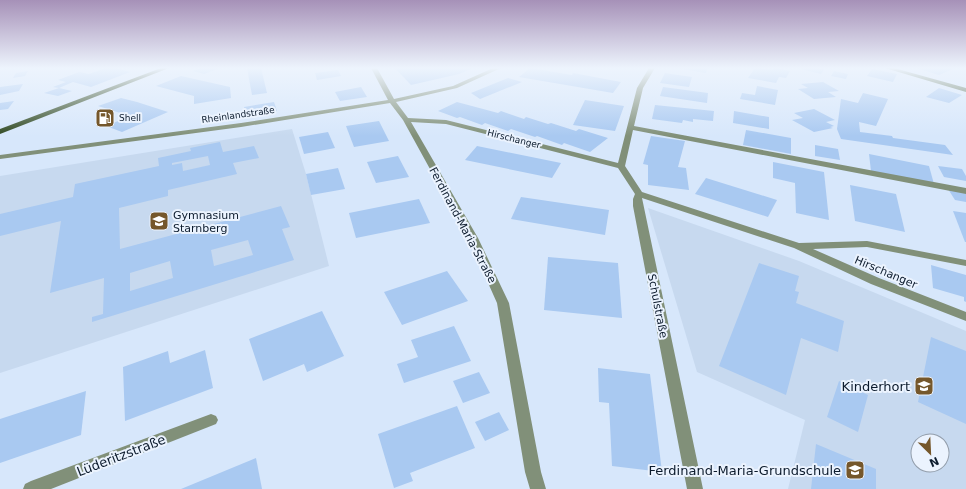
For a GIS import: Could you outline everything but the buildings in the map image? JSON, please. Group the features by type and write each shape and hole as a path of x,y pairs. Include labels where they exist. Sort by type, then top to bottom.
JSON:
{"main road":[{"path":"0,132 107,91"}],"street":[{"name":"Ferdinand-Maria-Straße","path":"386,91 406,120 473,238 503,303 533,472 538,489"},
{"name":"Rheinlandstraße","path":"0,157 249,124 392,101 438,91"},
{"path":"639,91 621,166 639,194"},
{"name":"Hirschanger","path":"406,120 446,122 621,166"},
{"path":"630,127 966,191"},
{"name":"Hirschanger","path":"639,194 798,246 875,281 966,317"},
{"name":"Schulstraße","path":"639,194 637,199 638,206 695,489"},
{"name":"Hirschanger","path":"798,246 867,244 966,263"},
{"name":"Lüderitzstraße","path":"31,489 211,420"}],"shaded area":[{"name":"Gymnasium Starnberg","path":"292,129 306,174 329,266 0,373 0,176"},
{"path":"648,208 799,261 966,331 966,489 788,489 805,420 697,372"}],"place":[{"name":"Shell","path":"105,118"},
{"name":"Gymnasium Starnberg","path":"159,221"},
{"name":"Kinderhort","path":"924,386"},
{"name":"Ferdinand-Maria-Grundschule","path":"855,470"}]}
